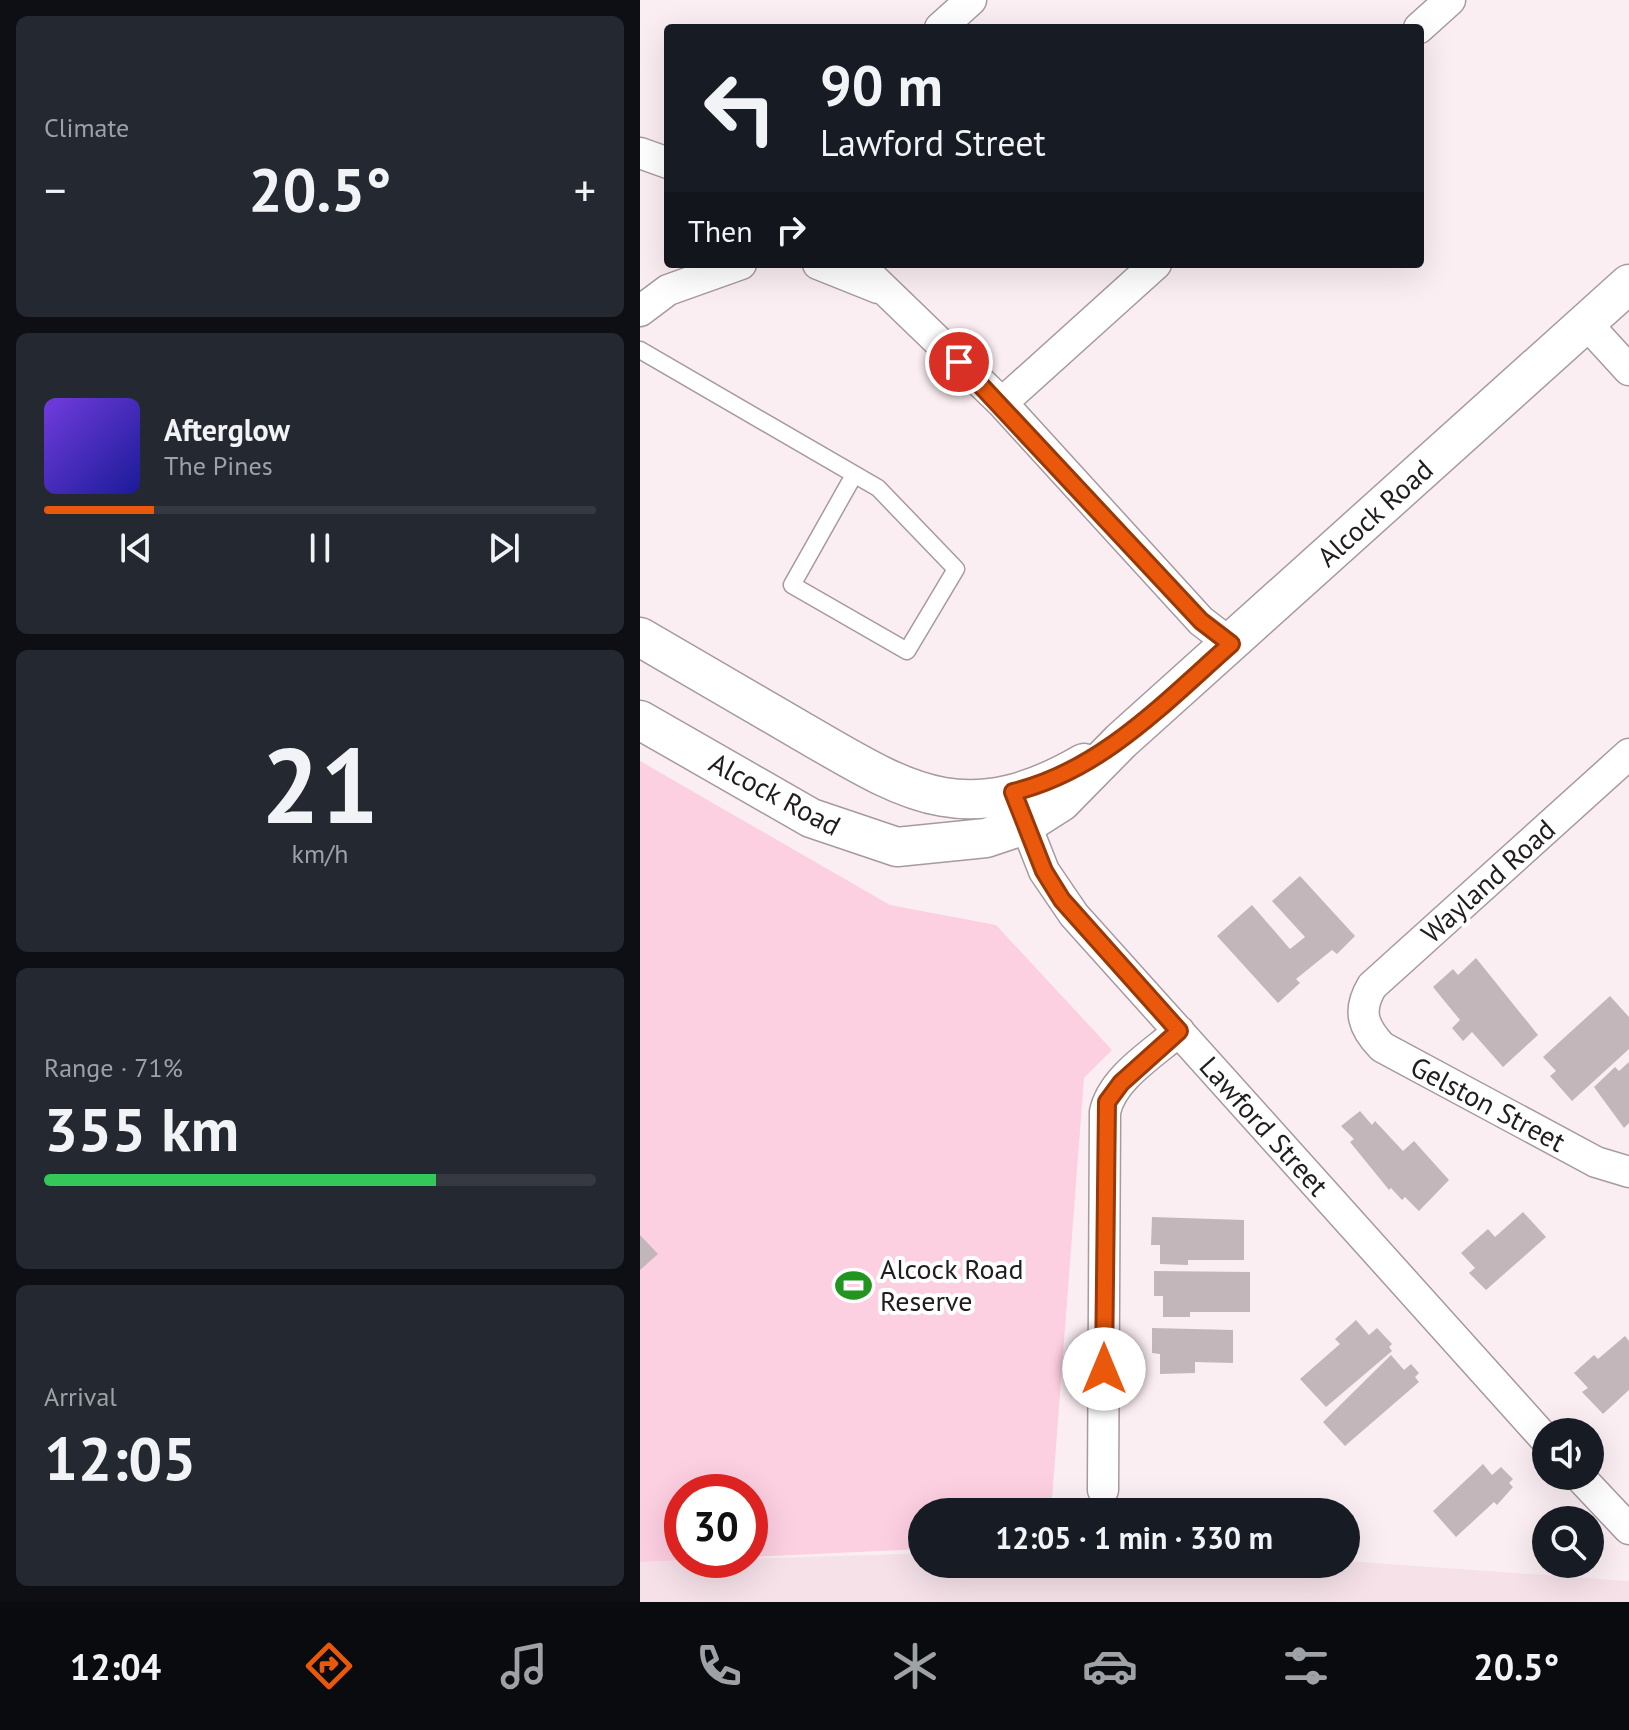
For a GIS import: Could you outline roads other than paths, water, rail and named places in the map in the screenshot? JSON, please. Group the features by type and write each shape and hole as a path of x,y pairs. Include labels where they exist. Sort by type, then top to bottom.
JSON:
{"street":[{"path":"944,24 971,0"},
{"path":"1423,24 1450,0"},
{"path":"668,290 682,268"},
{"path":"640,311 668,290 730,268"},
{"path":"828,268 880,289"},
{"path":"862,268 1002,403 1201,621 1231,644"},
{"path":"1002,403 1152,268"},
{"name":"Alcock Road","path":"640,637 875,774 917,793 1019,808 1061,802 1121,741 1629,284"},
{"path":"1586,323 1629,370"},
{"name":"Alcock Road","path":"640,720 811,818 864,838 916,848 986,838 1019,808"},
{"name":"Wayland Road","path":"1362,1016 1363,1000 1372,986 1629,754"},
{"name":"Lawford Street","path":"1019,808 1044,871 1062,900 1532,1424"},
{"name":"Gelston Street","path":"1362,1016 1367,1031 1382,1047 1596,1162 1629,1172"},
{"path":"1103,1490 1105,1112 1107,1102 1121,1083 1179,1031"},
{"path":"1592,1490 1629,1529"}],"lane":[{"path":"640,350 878,488 956,569 907,651 792,585 854,475"}],"place":[{"name":"Alcock Road Reserve","path":"854,1285"}]}
